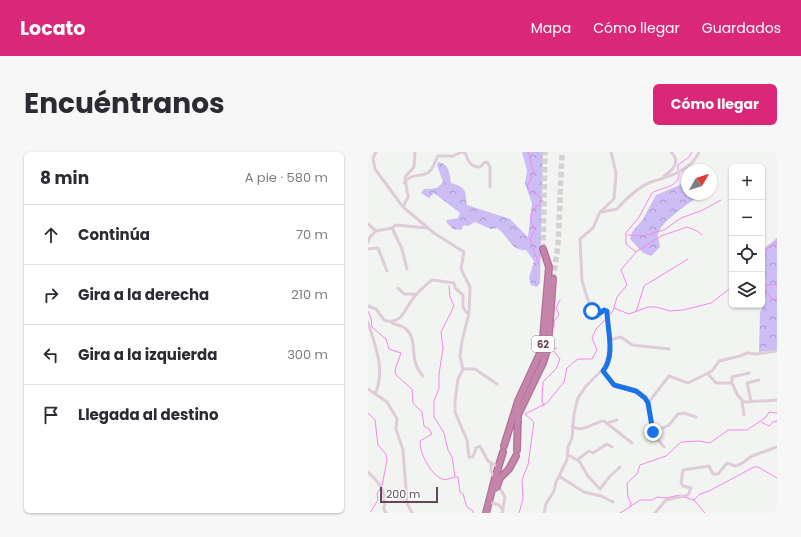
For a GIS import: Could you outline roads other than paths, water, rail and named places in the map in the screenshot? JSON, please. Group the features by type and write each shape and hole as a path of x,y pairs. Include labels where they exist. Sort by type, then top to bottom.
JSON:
{"highway":[{"name":"62","path":"486,513 498,478 499,467 518,401 542,350 549,267 544,249"},
{"name":"62","path":"498,478 509,469 516,453 518,415 543,363 548,346 553,279"},
{"name":"62","path":"490,513 494,488"}],"street":[{"path":"376,152 373,158 375,169 403,207 427,228 464,252 461,268 470,287 469,315 463,334 460,352 462,369 456,388 456,415 466,437 469,457 473,457 476,448 480,446 490,463 490,471 504,494 503,511"},
{"path":"403,207 408,196 404,183 405,177 414,167 415,152"},
{"path":"404,183 411,176 425,174 428,172 438,156 453,156 462,152 466,154 468,162 475,167 480,167 485,162 488,163 490,167 490,187"},
{"path":"544,513 546,504 554,491 568,455 568,446 572,438 572,426 578,398 586,386 603,371 606,366 610,340 607,311 604,310 597,316 593,315 582,283 580,270 580,238 593,228 600,212 614,198 616,173 611,154 614,152"},
{"path":"658,181 673,171 675,167 675,158 671,152"},
{"path":"600,212 617,209 627,198 650,183 662,180 690,165 697,158 699,152"},
{"path":"368,224 376,231"},
{"path":"368,242 370,237 376,231 392,228 400,224 427,228"},
{"path":"392,228 402,249 407,269"},
{"path":"368,250 378,248 387,271"},
{"path":"391,322 402,316 416,294 432,280 452,282 456,289 462,294 464,308 469,315"},
{"path":"398,288 404,294 410,296 416,294"},
{"path":"368,306 376,309 384,320 404,327 412,336 414,360 423,376"},
{"path":"368,322 379,359 379,382 374,394"},
{"path":"610,340 621,337 632,345 669,349"},
{"path":"648,403 669,376 688,383 714,370 719,361 740,356 747,352 756,354 777,351"},
{"path":"462,369 475,369 497,384"},
{"path":"603,371 614,385 640,393 648,403 653,432 664,447"},
{"path":"744,415 742,401 730,378 749,373"},
{"path":"708,374 716,383 732,383"},
{"path":"751,401 747,383 759,380"},
{"path":"368,388 374,394 390,404 397,419 396,429 403,450 407,503 412,513"},
{"path":"742,401 777,400"},
{"path":"653,432 669,425 678,414 684,413 696,417"},
{"path":"608,423 617,420"},
{"path":"572,426 583,429 602,421 608,423 632,443"},
{"path":"577,460 589,451 593,453 607,444 612,447"},
{"path":"655,513 666,500 688,495 691,488 683,486 681,483 682,470 709,466 713,474 718,474 727,463 735,466 742,464 754,456 777,447"},
{"path":"568,455 577,460 600,489"},
{"path":"490,463 499,467"},
{"path":"599,495 600,489 620,467"},
{"path":"368,472 382,486 385,500 384,509 386,513"},
{"path":"559,476 584,492 599,495 613,502"},
{"path":"499,505 504,502"},
{"path":"492,503 499,505 503,511"}],"waterway":[{"path":"528,152 534,172 527,187 543,201 542,204 533,210 531,215 531,223 535,230 530,239 539,265"},
{"path":"678,170 678,165 689,157 692,152"},
{"path":"608,316 613,311 617,297 627,285 621,270 636,252 626,244 626,233 639,217 652,193 676,182 679,173"},
{"path":"628,235 643,236 664,230 681,218 703,210 721,200"},
{"path":"636,252 661,236 687,227 702,235"},
{"path":"765,250 777,242"},
{"path":"636,312 644,286 688,259"},
{"path":"777,284 762,286 773,300 777,300"},
{"path":"449,286 450,297 454,306 441,332 443,348 439,374 439,388 434,401 434,417 444,433 448,450 452,457 455,476"},
{"path":"614,308 629,314 648,307 656,307 670,311 683,310 711,303 729,289"},
{"path":"554,327 554,321 559,315 556,308 560,300"},
{"path":"368,311 371,318 372,327 386,339 389,349 401,353 395,370 396,375 412,389 413,403 422,412 424,426 429,429 432,434 420,441 421,451 426,463 434,473 442,479 458,477 460,492 463,494 467,507 473,511 473,513"},
{"path":"519,513 523,499 522,480 528,465 534,422 525,414 547,403 564,382 567,368 574,362 578,359 592,359 597,350 592,338 596,329 606,319"},
{"path":"544,406 542,401 543,382 556,369 560,359 553,350 557,348"},
{"path":"620,513 630,507 631,503 628,497 627,483 637,474 640,465 666,456 681,442 699,441 710,443 728,430 747,430 766,417 769,412 777,413"},
{"path":"368,413 375,420 378,445 386,454 387,460 382,486 377,493 378,500 370,513"},
{"path":"761,422 769,426 773,422 777,421"},
{"path":"694,500 700,494 709,491 754,467 758,467 777,478"},
{"path":"631,506 640,500 652,500 657,497 666,498 680,495"},
{"path":"684,497 694,500 705,513"}],"tunnel":[{"path":"543,249 545,152"},
{"path":"553,279 558,246 562,152"}]}
